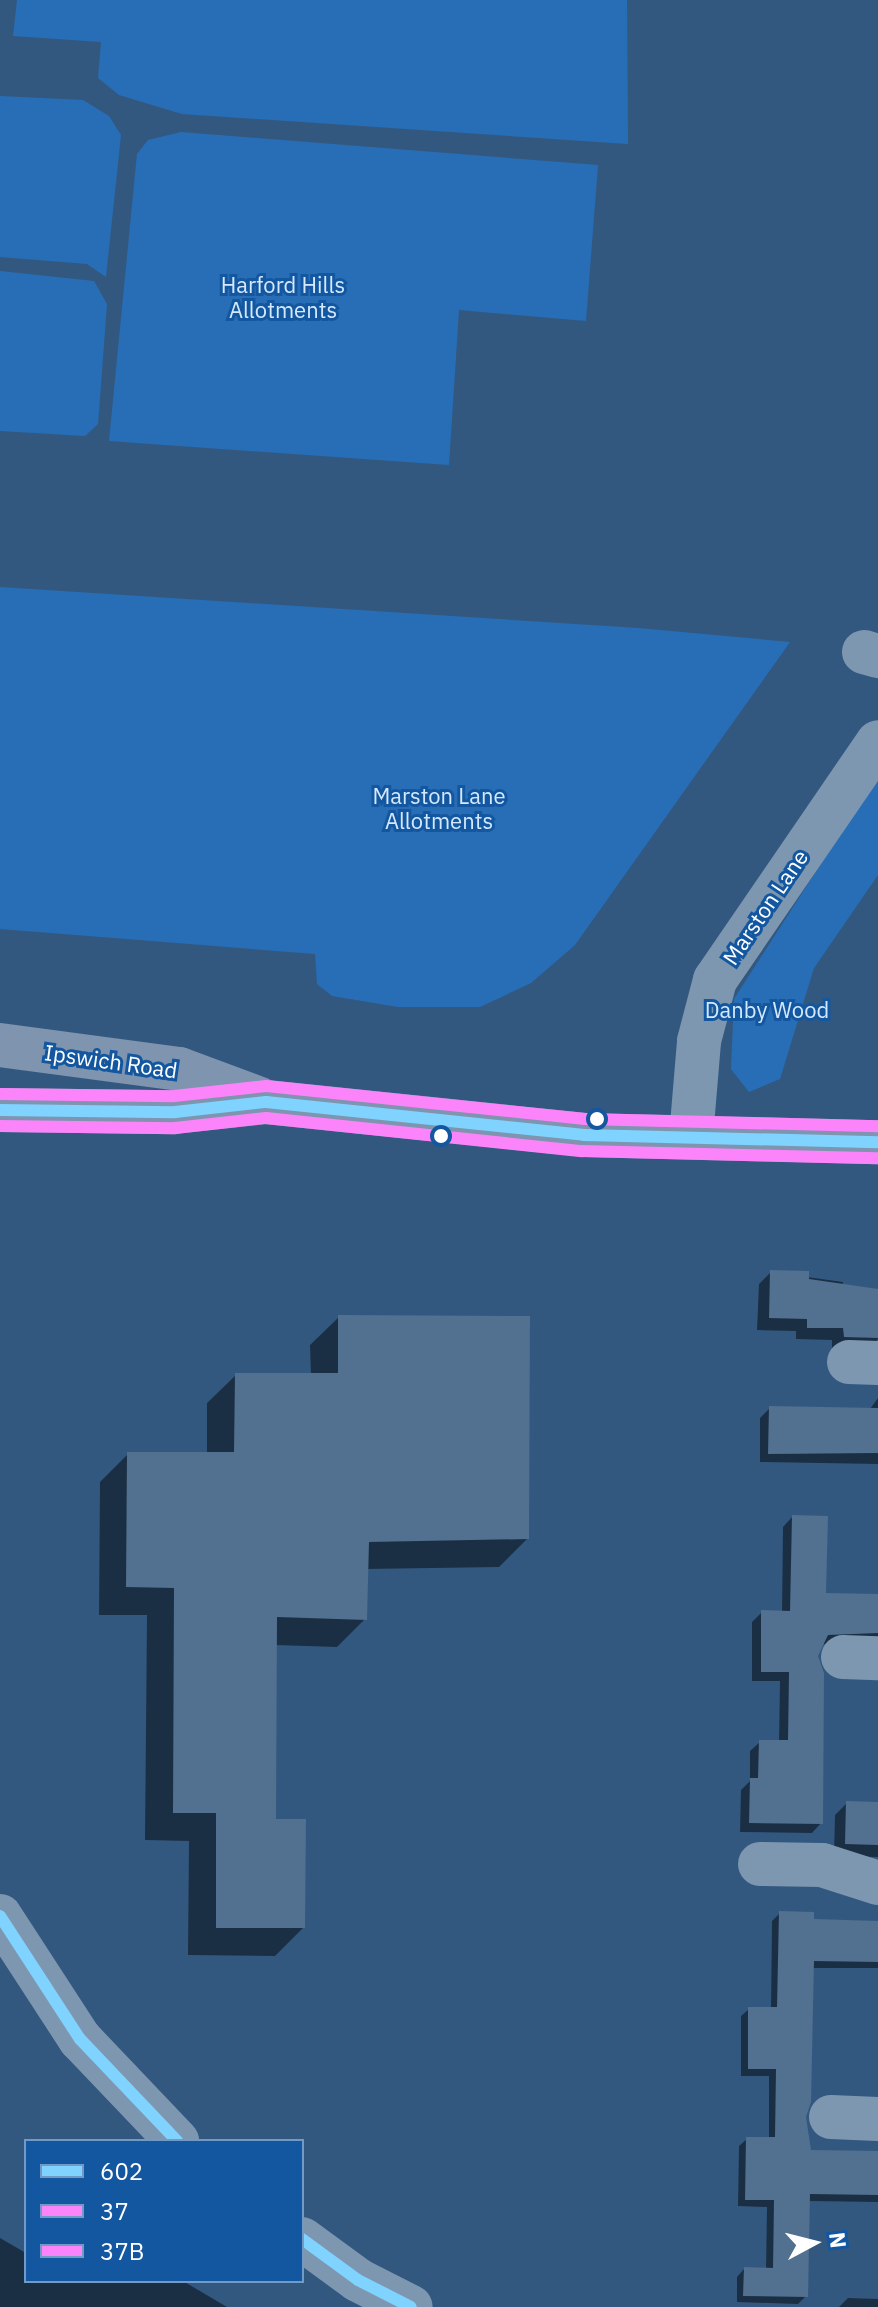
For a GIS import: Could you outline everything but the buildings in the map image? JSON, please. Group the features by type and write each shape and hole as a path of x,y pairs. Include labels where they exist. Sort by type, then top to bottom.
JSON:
{"highway":[{"name":"Ipswich Road","path":"0,1045 179,1069 266,1102"},
{"name":"Ipswich Road","path":"0,1110 175,1112 266,1102 584,1135 878,1142"}],"street":[{"name":"Marston Lane","path":"691,1137 695,1064 715,980 878,742"},
{"path":"760,1864 822,1865 878,1883"},
{"path":"0,1916 80,2039 175,2139"},
{"path":"831,2117 878,2119"},
{"path":"304,2241 366,2294 411,2307"}],"green space":[{"path":"17,0 627,0 628,144 182,114 119,95 98,78 101,42 13,36"},
{"path":"0,96 83,100 109,116 121,135 106,277 87,264 0,257"},
{"name":"Harford Hills Allotments","path":"181,132 598,165 586,321 459,310 449,465 109,441 137,154 148,140"},
{"path":"0,271 94,281 107,304 98,424 85,436 0,431"},
{"name":"Marston Lane Allotments","path":"0,587 638,628 790,642 575,945 531,983 480,1007 398,1007 332,996 317,984 315,954 0,929"},
{"name":"Danby Wood","path":"878,775 878,875 814,968 780,1079 749,1092 731,1069 734,999"}],"transit line":[{"name":"37B","path":"0,1094 174,1096 266,1086 585,1119 878,1126"},
{"name":"602","path":"0,1110 175,1112 266,1102 584,1135 878,1142"},
{"name":"37","path":"0,1126 175,1128 266,1118 582,1151 878,1158"},
{"name":"602","path":"0,1916 80,2039 175,2139"},
{"name":"602","path":"304,2240 358,2280 411,2307"}]}
